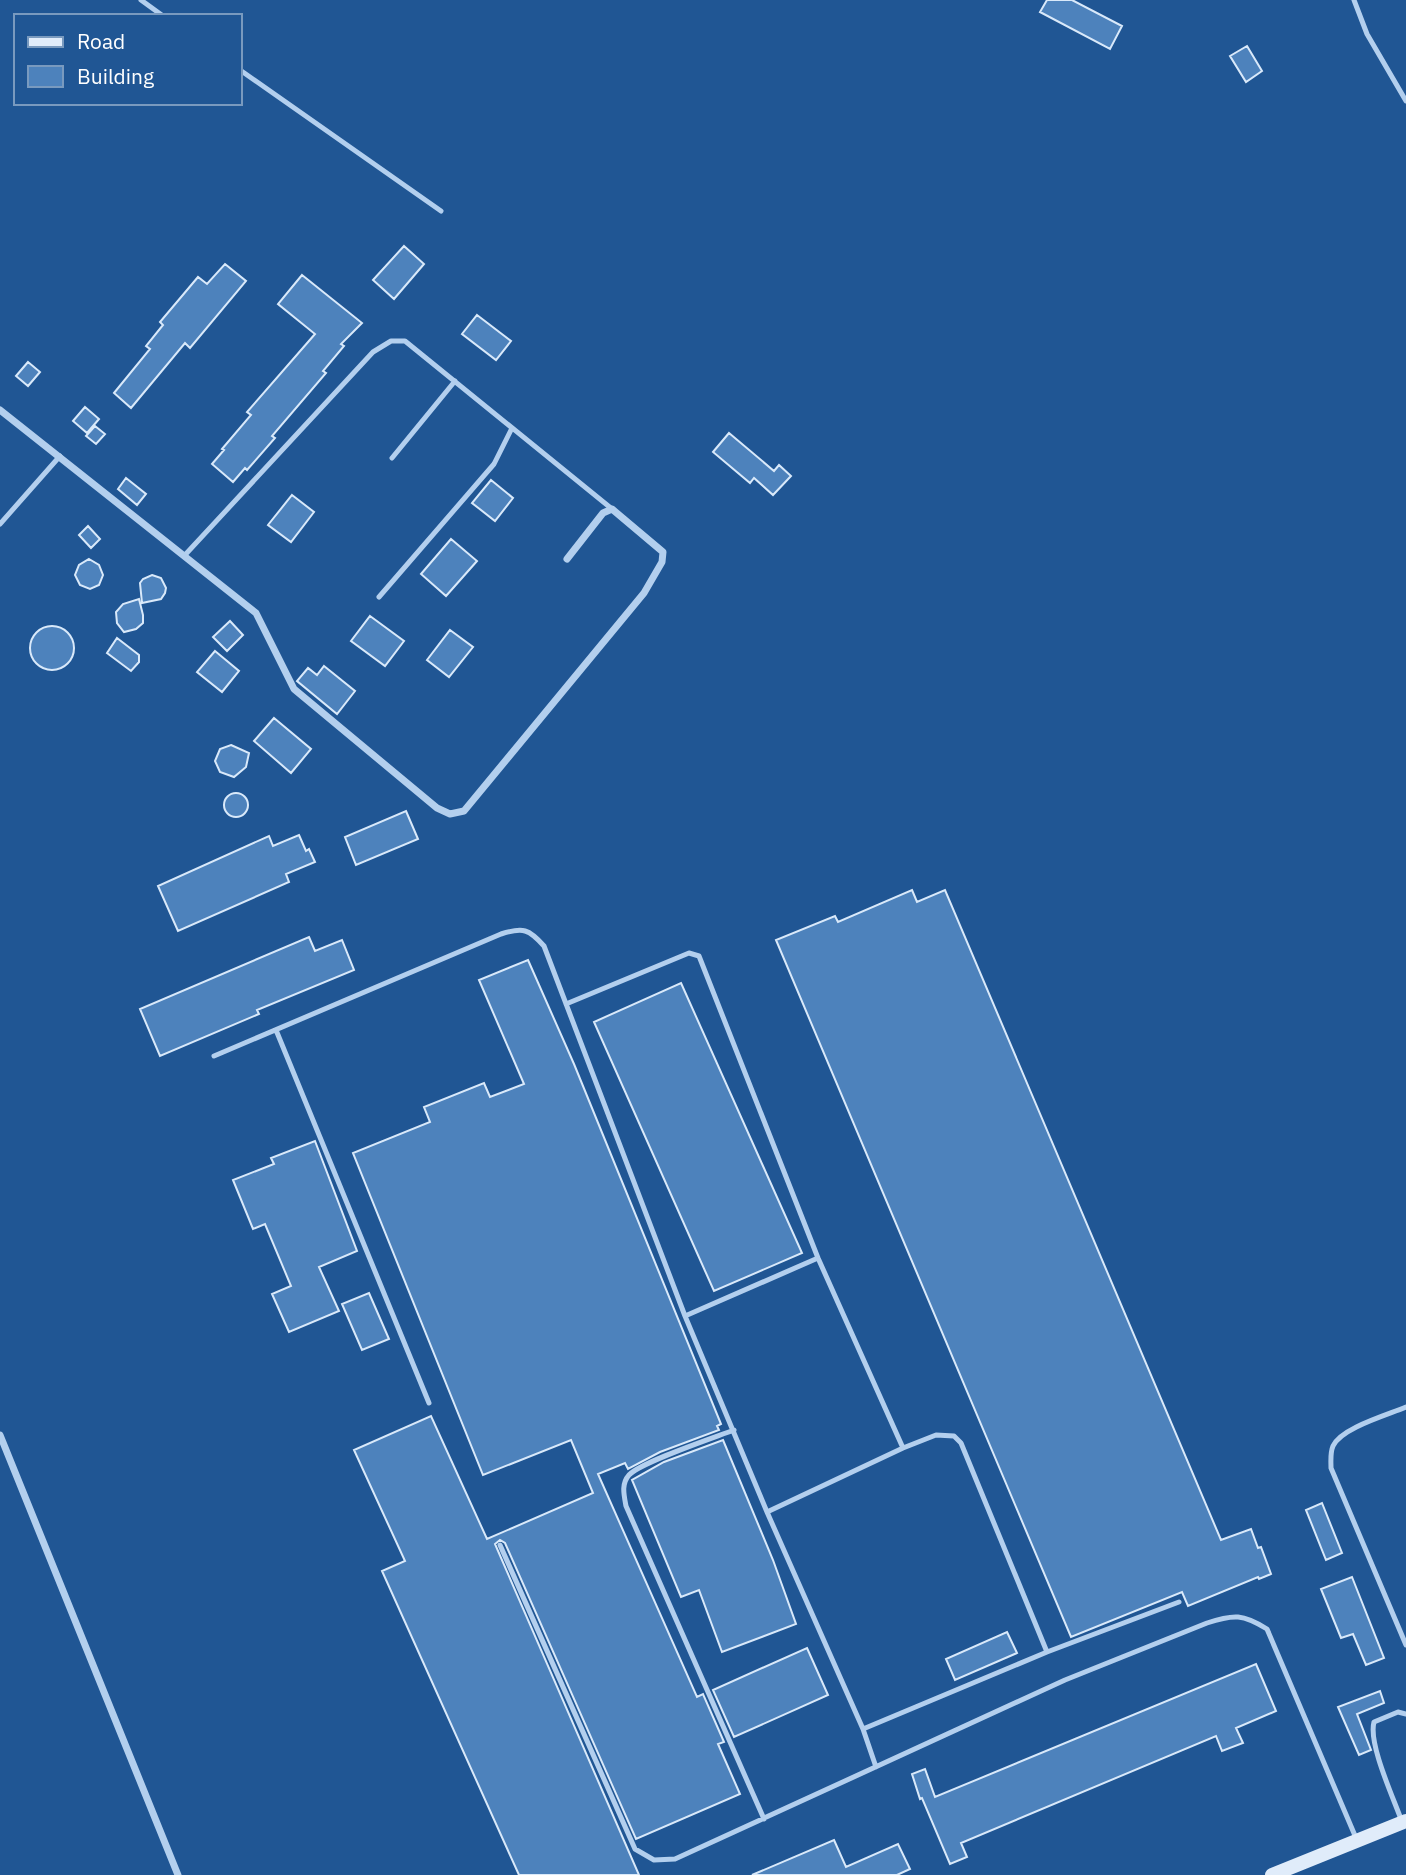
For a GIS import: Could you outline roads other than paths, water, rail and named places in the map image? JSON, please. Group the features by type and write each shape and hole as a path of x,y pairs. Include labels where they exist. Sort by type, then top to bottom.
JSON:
{"main road":[{"path":"1272,1875 1404,1821"}],"street":[{"path":"0,410 256,613 294,689 437,808 450,814 464,811 644,593 662,562 663,552 612,509 603,513 566,559"},
{"path":"0,1435 178,1875"}],"lane":[{"path":"141,0 160,14"},
{"path":"1354,0 1367,34 1406,101"},
{"path":"242,71 442,211"},
{"path":"184,556 373,352 391,341 405,341 612,509"},
{"path":"392,458 455,381"},
{"path":"379,597 494,464 512,428"},
{"path":"0,524 60,456"},
{"path":"214,1056 517,929 532,933 544,946 685,1316 766,1512 863,1728 876,1767"},
{"path":"566,1004 689,953 699,956 818,1258 903,1448"},
{"path":"276,1030 429,1403"},
{"path":"685,1316 818,1258"},
{"path":"1406,1407 1351,1430 1333,1445 1330,1457 1331,1468 1406,1645"},
{"path":"734,1430 644,1466 628,1475 623,1488 632,1519 764,1819"},
{"path":"766,1512 903,1448 936,1435 954,1436 961,1443 1047,1652"},
{"path":"500,1545 635,1849 654,1860 675,1859 1065,1680 1207,1623 1225,1617 1241,1616 1267,1629 1357,1841"},
{"path":"863,1728 1047,1652 1179,1602"},
{"path":"1404,1821 1376,1750 1372,1730 1374,1722 1398,1712 1406,1714"}]}
